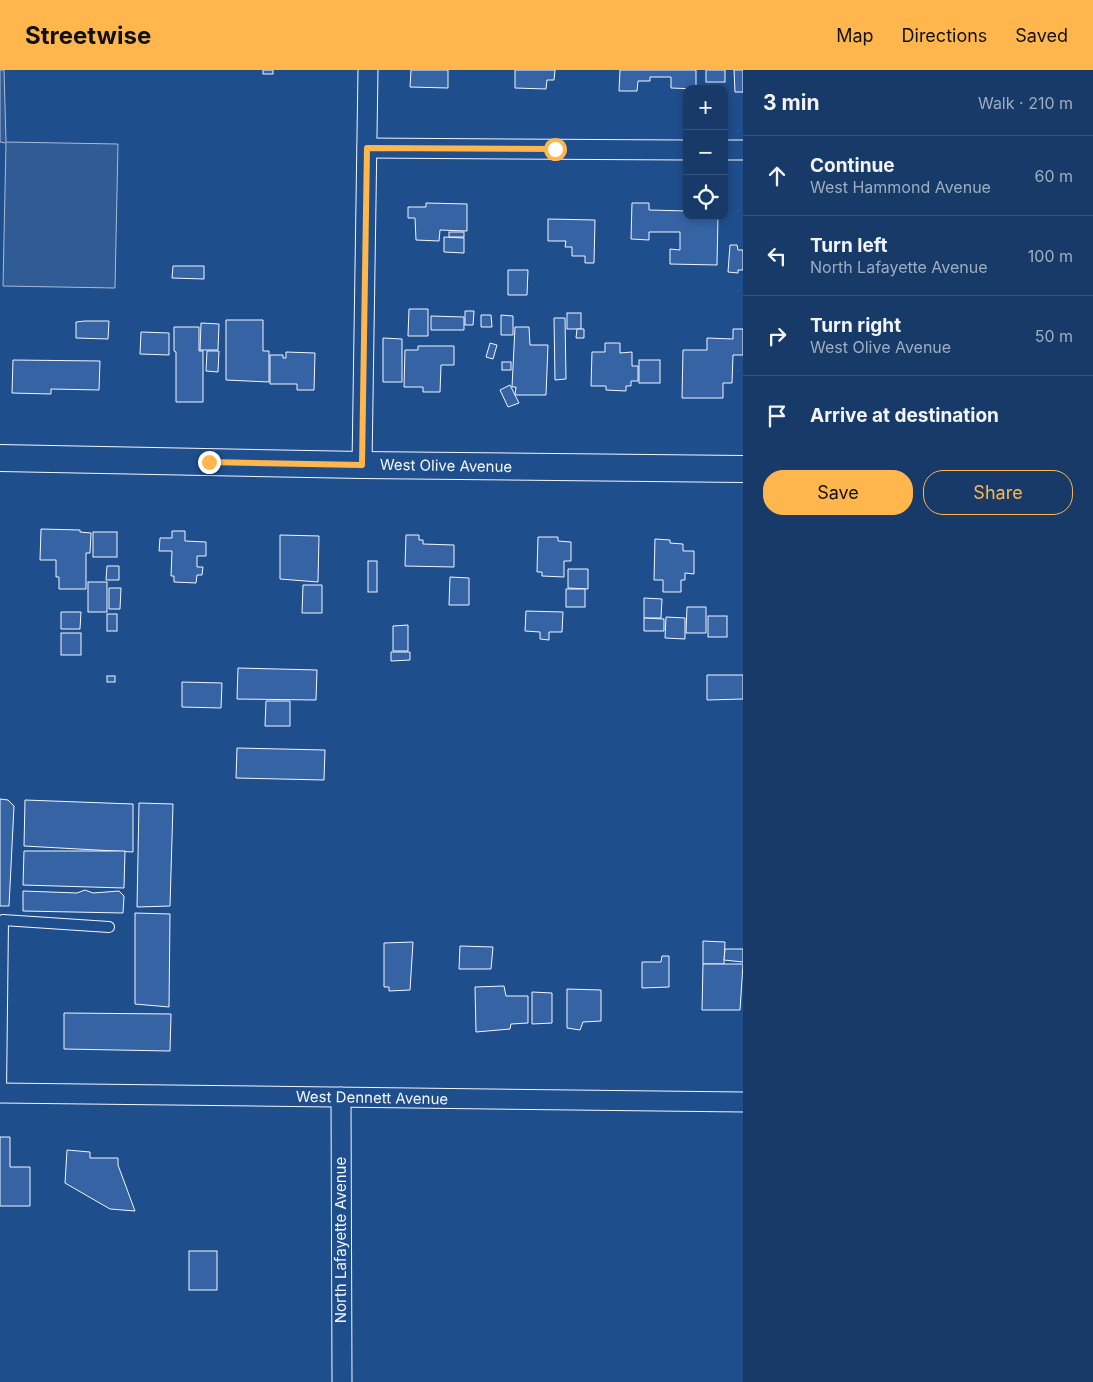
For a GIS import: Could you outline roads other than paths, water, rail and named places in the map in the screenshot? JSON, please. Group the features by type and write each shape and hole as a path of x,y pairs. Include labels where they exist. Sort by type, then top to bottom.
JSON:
{"main road":[{"name":"West Olive Avenue","path":"0,458 362,465 743,469"}],"street":[{"path":"362,465 368,70"},
{"path":"367,148 683,150"},
{"path":"728,150 743,150"},
{"name":"West Dennett Avenue","path":"1,1094 743,1102"},
{"name":"North Lafayette Avenue","path":"341,1097 342,1382"}],"lane":[{"path":"1,1094 3,920 109,927"}]}
